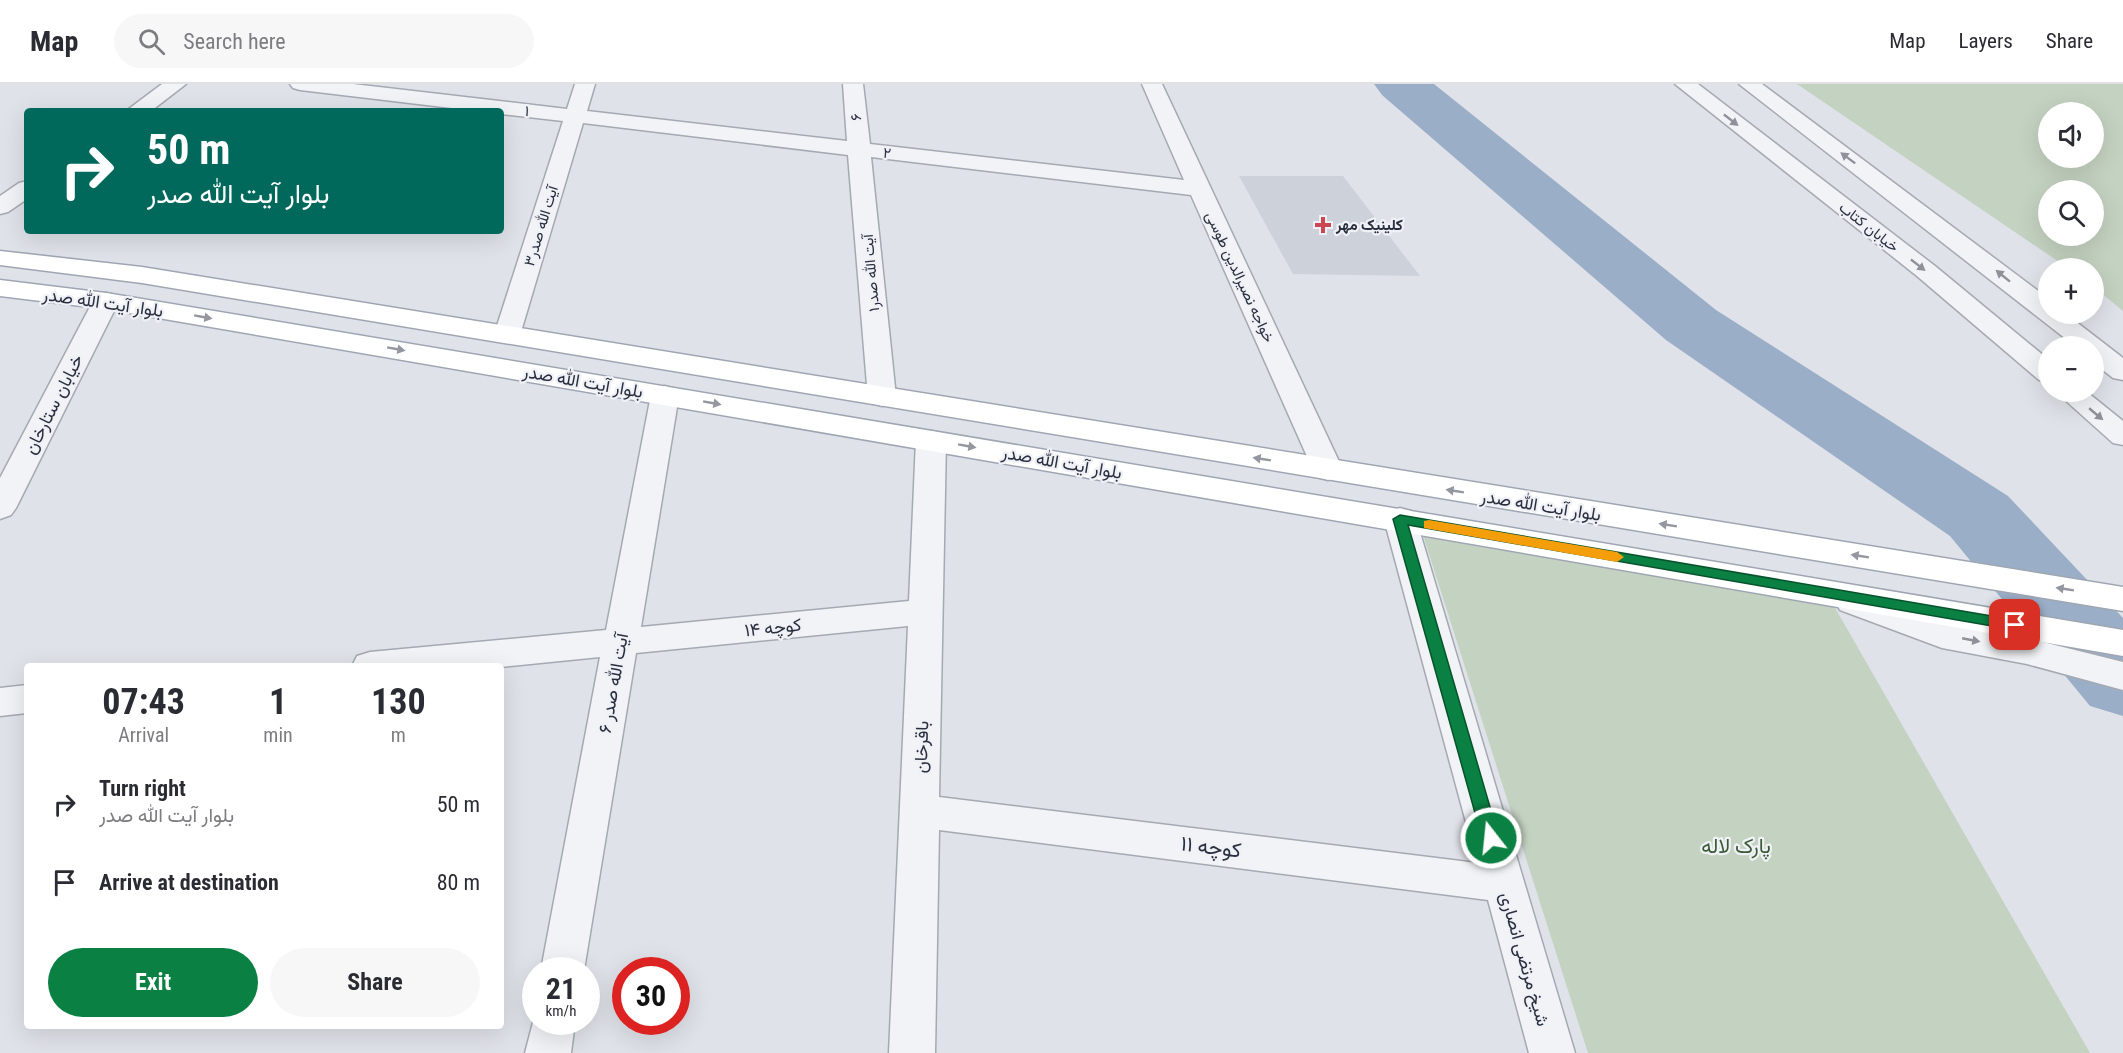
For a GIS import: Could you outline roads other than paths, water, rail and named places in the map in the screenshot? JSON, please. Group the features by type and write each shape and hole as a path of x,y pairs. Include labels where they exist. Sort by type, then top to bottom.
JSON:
{"main road":[{"name":"بلوار آیت الله صدر","path":"0,258 142,275 2123,599"},
{"name":"بلوار آیت الله صدر","path":"0,288 106,301 1400,519 2123,644"}],"street":[{"path":"141,108 176,84"},
{"name":"۱‍","path":"300,84 575,116"},
{"name":"۳آیت الله صدر","path":"507,335 585,84"},
{"name":"۶","path":"853,84 859,149"},
{"name":"خواجه نصیرالدین طوسی","path":"1152,84 1328,470"},
{"name":"خیابان کتاب","path":"1685,84 1926,271 2038,365"},
{"path":"1749,84 1992,266 2038,303"},
{"name":"۲","path":"575,116 1200,189"},
{"name":"۱آیت الله صدر","path":"859,149 882,397"},
{"path":"0,207 24,190"},
{"name":"خیابان ستارخان","path":"0,508 106,301"},
{"path":"2064,324 2078,336"},
{"path":"2104,357 2123,372"},
{"name":"آیت الله صدر ۶","path":"564,957 665,395"},
{"path":"2082,402 2123,436"},
{"name":"باقرخان","path":"912,1053 931,440"},
{"name":"شیخ مرتضی انصاری","path":"1400,519 1552,1053"},
{"path":"1837,595 1942,635 2027,651 2123,676"},
{"name":"کوچه ۱۴","path":"401,663 926,612"},
{"path":"0,702 24,699"},
{"name":"کوچه ۱۱","path":"919,811 1504,884"},
{"path":"548,1053 551,1035"}],"waterway":[{"path":"1401,84 1691,325 1979,516 2123,680"}],"place":[{"name":"کلینیک مهر","path":"1323,225"}],"park label":[{"name":"پارک لاله","path":"1736,846"}]}
